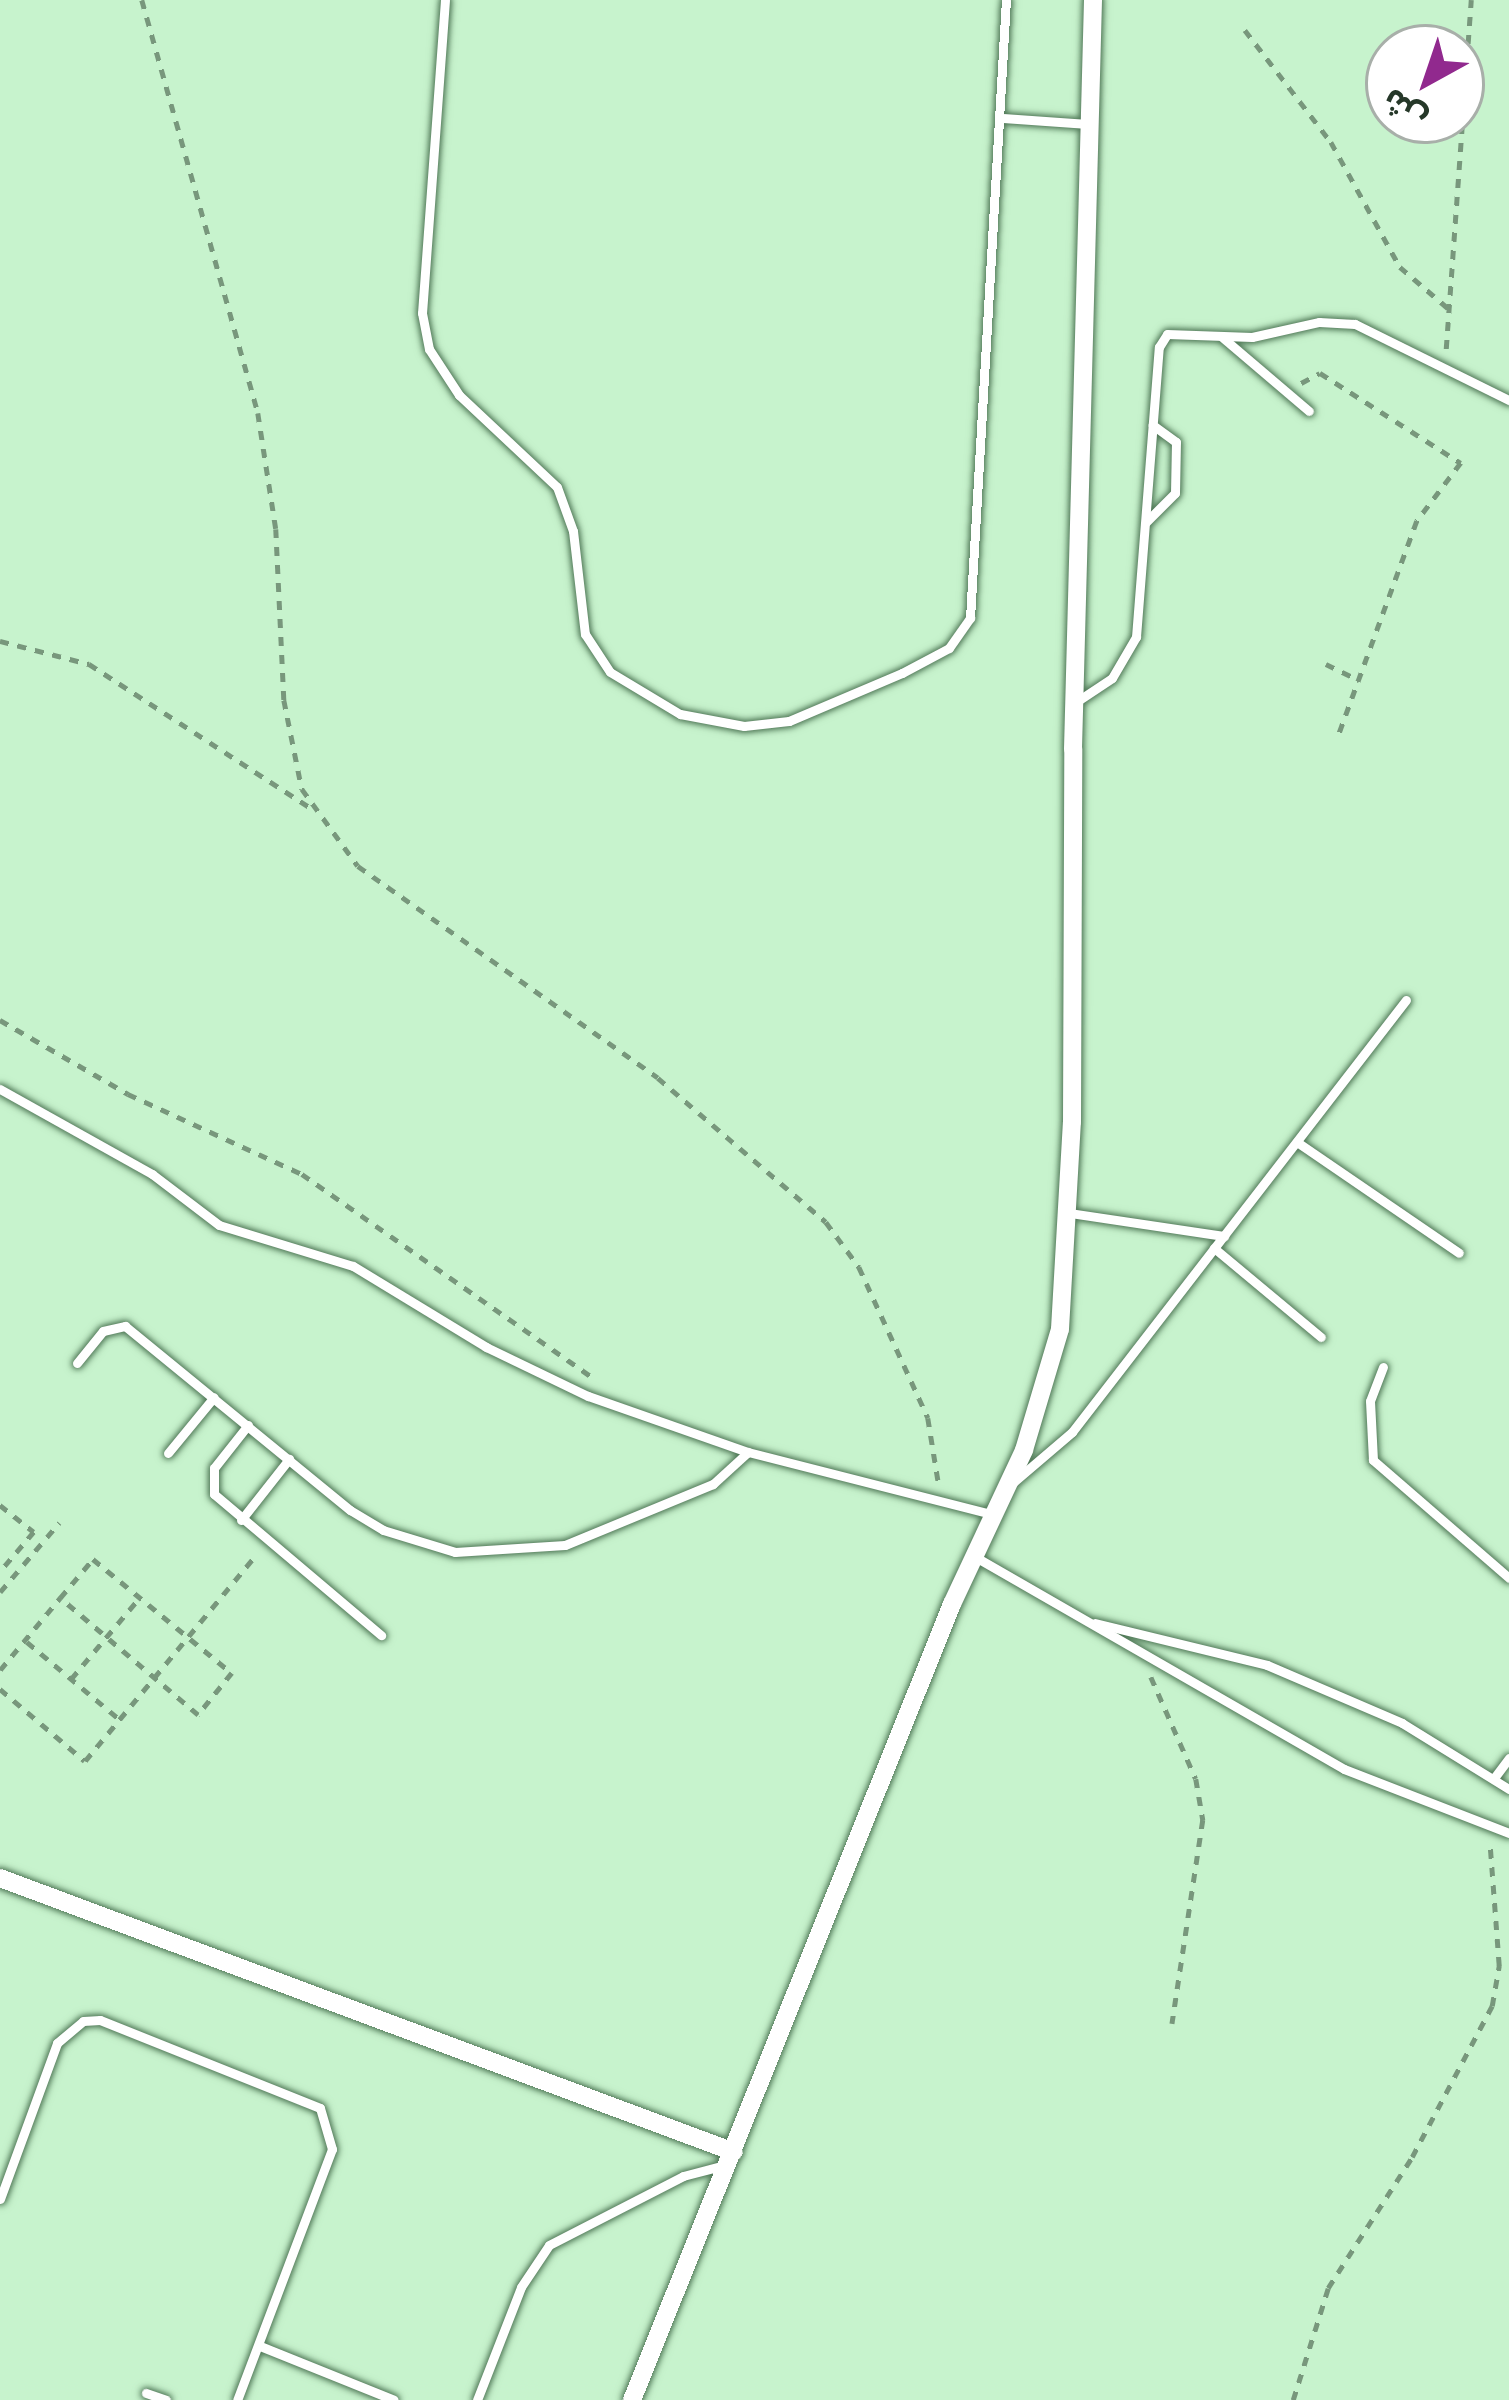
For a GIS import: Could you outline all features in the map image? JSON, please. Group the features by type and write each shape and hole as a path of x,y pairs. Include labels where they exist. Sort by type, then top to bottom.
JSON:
{"street":[{"path":"632,2400 1051,1369 1070,1213 1075,703 1093,0"},
{"path":"0,1878 732,2158"}],"lane":[{"path":"445,0 422,314 429,349 459,394 557,487 573,531 579,611 595,654 646,700 701,720 788,721 939,655 965,629 1004,118 1006,0"},
{"path":"1004,118 1087,124"},
{"path":"1075,703 1112,678 1130,652 1162,340 1182,328 1218,334 1355,324 1509,400"},
{"path":"1218,334 1309,411"},
{"path":"1146,522 1175,493 1176,442 1153,425"},
{"path":"1005,1487 1058,1449 1406,1000"},
{"path":"0,1089 152,1174 219,1225 353,1266 536,1373 748,1452 992,1514"},
{"path":"1297,1142 1459,1253"},
{"path":"1070,1213 1224,1236"},
{"path":"1214,1248 1321,1337"},
{"path":"77,1363 104,1331 125,1326 383,1530 492,1555 565,1545 713,1484 748,1452"},
{"path":"1383,1367 1370,1401 1373,1460 1509,1578"},
{"path":"168,1453 214,1397"},
{"path":"248,1425 211,1477 214,1494 381,1635"},
{"path":"241,1520 289,1460"},
{"path":"973,1555 1344,1769 1509,1833"},
{"path":"1086,1622 1165,1634 1267,1665 1402,1723 1509,1789"},
{"path":"1494,1778 1509,1758"},
{"path":"1,2192 57,2044 82,2021 100,2020 312,2101 327,2117 332,2149 237,2400"},
{"path":"477,2400 521,2287 549,2246 683,2176 732,2158"},
{"path":"260,2346 394,2400"},
{"path":"146,2393 166,2400"}],"path":[{"path":"142,0 246,355 275,529 292,767 314,810 358,866 658,1078 826,1222 859,1267 928,1418 938,1498"},
{"path":"1445,367 1472,0"},
{"path":"1245,30 1331,142 1400,267 1450,309"},
{"path":"1286,391 1320,373 1461,463 1418,521 1337,740"},
{"path":"0,641 89,664 314,810"},
{"path":"1326,664 1359,680"},
{"path":"0,1020 128,1094 302,1174 551,1344 638,1414"},
{"path":"0,1505 34,1532 0,1572"},
{"path":"0,1592 59,1522"},
{"path":"0,1689 85,1761 268,1541"},
{"path":"0,1670 25,1641 60,1598 93,1559 232,1673 198,1715 60,1598"},
{"path":"71,1679 140,1597"},
{"path":"25,1641 119,1719"},
{"path":"1148,1658 1161,1710 1196,1779 1203,1820 1172,2024"},
{"path":"1292,2400 1328,2288 1412,2157 1492,2006 1499,1966 1488,1887 1492,1828"}]}
